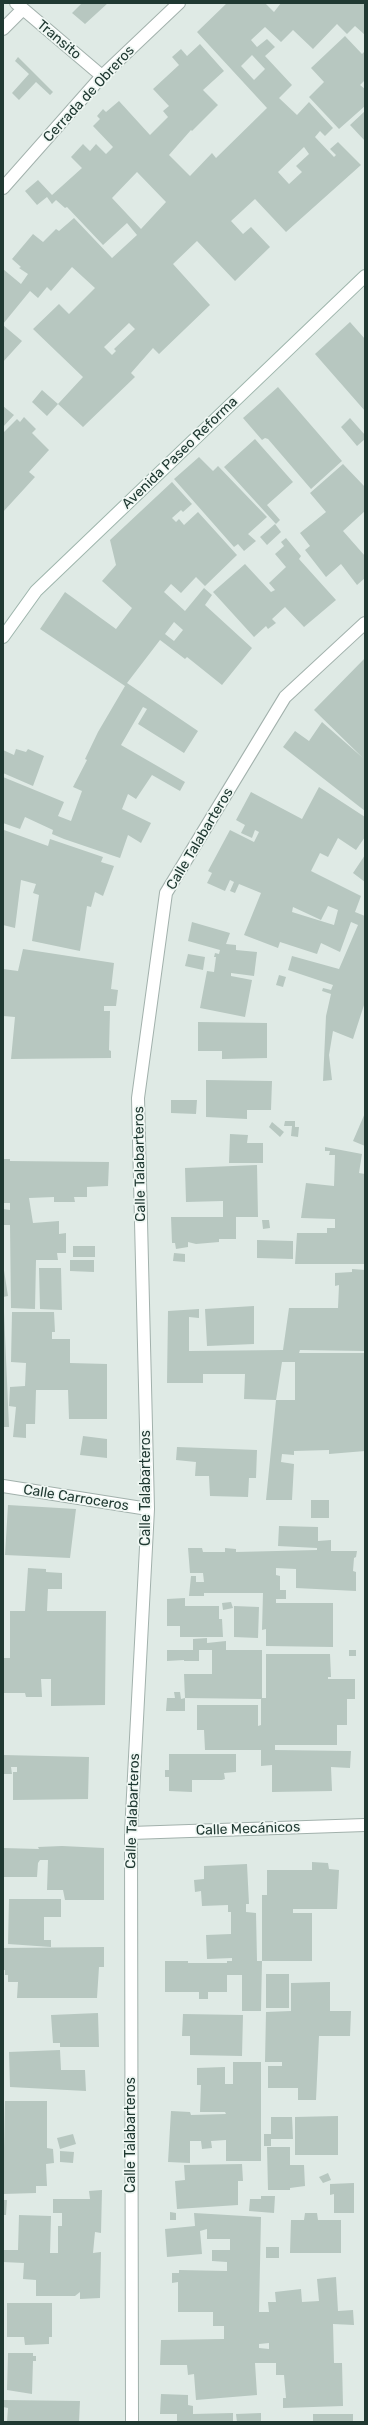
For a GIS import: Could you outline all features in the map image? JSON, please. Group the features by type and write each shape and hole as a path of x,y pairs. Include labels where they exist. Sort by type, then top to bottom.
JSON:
{"street":[{"name":"Cerrada de Obreros","path":"3,188 102,76 179,3"},
{"name":"Transito","path":"19,6 102,76"},
{"path":"3,29 19,6"},
{"name":"Avenida Paseo Reforma","path":"3,637 36,591 363,281"},
{"name":"Calle Talabarteros","path":"132,2422 131,1833 148,1509 138,1098 166,893 286,697 365,622"},
{"name":"Calle Carroceros","path":"3,1486 148,1509"},
{"name":"Calle Mecánicos","path":"131,1833 365,1825"}],"building":[{"path":"82,3 108,3 85,24 72,13"},
{"path":"227,3 265,3 274,12 281,3 365,3 365,35 355,26 347,34 337,24 313,49 293,30 281,42 265,27 251,40 257,47 267,39 275,47 265,56 292,85 279,98 297,115 309,102 333,128 325,136 320,131 315,137 334,157 336,155 330,149 338,142 361,165 286,232 255,199 231,221 243,234 251,227 270,247 235,281 197,241 173,264 210,305 159,354 153,348 131,373 135,377 83,427 58,404 83,377 33,329 59,304 69,314 95,288 72,267 51,291 47,287 38,298 30,291 3,324 3,269 21,284 28,274 19,268 21,267 12,259 33,234 43,242 56,229 59,231 74,218 112,258 137,235 127,223 103,245 67,207 65,208 56,200 52,204 47,197 37,205 25,191 38,180 52,195 82,168 71,157 83,144 90,151 96,144 106,154 113,147 93,126 100,119 97,116 103,109 106,112 119,101 150,135 168,117 163,111 169,106 153,89 179,65 172,57 181,49 187,56 200,44 224,71 203,90 218,105 192,131 191,130 169,155 190,176 212,153 216,158 267,108 197,32","holes":["252,55 265,69 254,80 241,66","304,147 309,154 296,166 302,172 289,184 278,172","137,172 166,202 141,229 112,198","129,323 135,329 114,349 116,351 112,355 104,347"]},
{"path":"345,36 362,54 365,51 365,80 360,85 365,89 365,106 339,129 309,97 324,82 311,68"},
{"path":"18,57 53,92 50,95 36,82 19,100 12,93 29,74 15,61"},
{"path":"365,111 365,141 350,125"},
{"path":"350,322 365,339 365,411 315,354"},
{"path":"3,325 22,341 3,362"},
{"path":"278,387 342,461 311,489 268,439 265,438 262,440 243,418"},
{"path":"42,390 58,404 47,416 32,402"},
{"path":"3,406 14,415 3,427"},
{"path":"24,417 36,429 32,433 49,450 29,472 35,477 3,512 3,433 17,419 20,422"},
{"path":"350,418 365,435 365,439 357,446 341,427"},
{"path":"255,439 293,482 267,505 280,520 276,524 224,467"},
{"path":"199,457 213,471 218,466 267,517 248,534 256,541 244,551 238,544 234,547 174,479"},
{"path":"343,464 365,487 365,511 343,531 365,556 365,578 357,585 341,564 326,577 305,550 310,546 300,533 326,512 310,493"},
{"path":"172,482 192,504 183,512 181,510 172,518 176,522 179,519 184,525 198,512 237,555 205,586 196,577 181,593 171,584 164,592 185,611 204,588 212,595 205,605 252,648 222,685 187,657 185,659 160,640 127,683 198,731 184,753 138,724 147,709 143,707 121,745 185,782 180,791 152,775 136,799 128,794 122,809 151,823 141,843 128,835 120,858 52,834 53,830 25,817 20,829 3,823 3,777 64,802 58,816 71,821 82,791 73,787 87,760 85,759 98,732 125,686 40,629 65,592 116,629 132,608 102,581 116,565 110,540","holes":["174,622 183,630 174,641 165,634"]},
{"path":"275,524 281,532 267,545 260,537"},
{"path":"286,538 301,556 299,559 336,600 304,627 285,607 272,619 276,623 268,629 266,626 254,637 213,592 245,564 271,592 275,590 269,583 286,567 275,554 284,546 281,542"},
{"path":"365,658 365,811 283,747 295,731 309,741 322,722 363,758 314,710"},
{"path":"16,749 26,752 28,749 44,756 33,786 3,773 3,750 14,755"},
{"path":"319,787 365,817 365,837 356,850 338,838 328,857 320,853 311,871 361,896 355,912 365,916 365,1002 353,1039 333,1031 329,1055 332,1080 323,1081 326,1016 331,994 322,991 323,988 331,990 333,985 288,970 292,956 339,969 358,925 351,922 340,952 321,943 317,954 280,942 278,948 244,935 261,893 239,884 235,893 230,891 234,882 230,880 225,891 207,883 212,873 208,871 230,830 254,842 259,832 255,830 252,838 241,833 245,825 236,820 251,792 302,819","holes":["328,906 338,910 334,925 292,912 293,907 321,920"]},
{"path":"4,830 48,846 50,839 103,857 101,862 114,866 103,896 95,892 91,907 87,906 80,951 32,941 39,895 33,893 36,884 21,880 15,928 3,925"},
{"path":"365,855 365,882 353,873"},
{"path":"192,922 230,933 226,944 236,945 236,950 257,952 254,976 231,973 231,976 252,980 245,1017 200,1008 207,971 214,972 216,957 214,957 215,953 219,954 220,950 188,941"},
{"path":"23,949 114,963 111,989 118,990 116,1006 104,1006 104,1011 110,1011 109,1050 111,1051 111,1058 11,1059 15,1017 3,1016 3,969 18,971"},
{"path":"188,954 205,957 203,970 185,966"},
{"path":"279,975 286,977 283,987 276,985"},
{"path":"198,1022 267,1023 267,1058 222,1059 222,1051 198,1051"},
{"path":"206,1080 272,1081 271,1110 247,1110 247,1119 206,1117"},
{"path":"171,1100 197,1100 196,1114 171,1113"},
{"path":"365,1113 365,1146 353,1141"},
{"path":"285,1121 295,1121 295,1127 299,1127 298,1137 291,1136 292,1126 284,1126"},
{"path":"272,1122 284,1132 280,1137 269,1127"},
{"path":"230,1134 248,1135 247,1143 263,1143 263,1163 229,1163"},
{"path":"325,1147 362,1154 359,1173 365,1174 365,1264 295,1264 297,1233 327,1233 327,1228 335,1228 335,1219 301,1218 306,1183 334,1186 335,1155 329,1155 330,1151 325,1151"},
{"path":"3,1159 10,1159 10,1161 109,1162 108,1186 87,1187 87,1197 74,1197 75,1202 54,1202 54,1197 29,1198 33,1223 59,1221 59,1234 66,1233 66,1253 57,1253 58,1260 36,1260 35,1309 11,1308 10,1225 3,1225 3,1209 10,1210 10,1203 3,1203"},
{"path":"257,1165 258,1217 236,1217 236,1239 219,1239 219,1242 196,1244 188,1242 188,1247 176,1249 175,1243 172,1243 171,1217 223,1217 223,1201 186,1202 185,1168"},
{"path":"262,1220 269,1220 270,1228 263,1229"},
{"path":"257,1240 293,1241 293,1259 257,1258"},
{"path":"73,1246 95,1246 95,1257 73,1257"},
{"path":"174,1253 185,1254 185,1262 173,1261"},
{"path":"70,1260 94,1260 94,1272 70,1271"},
{"path":"3,1264 8,1296 3,1297"},
{"path":"39,1268 61,1268 62,1310 40,1309"},
{"path":"352,1269 365,1270 365,1351 300,1350 299,1353 365,1353 365,1451 329,1454 329,1450 294,1451 294,1455 282,1454 281,1462 294,1464 292,1500 266,1500 276,1400 244,1399 245,1374 203,1374 203,1383 167,1383 168,1311 199,1309 199,1318 189,1317 189,1351 283,1350 289,1308 338,1308 339,1285 335,1286 335,1273 352,1272","holes":["282,1362 295,1362 295,1400 276,1400"]},
{"path":"254,1306 254,1344 207,1346 205,1309"},
{"path":"4,1312 9,1427 3,1427"},
{"path":"12,1312 54,1312 55,1332 52,1332 52,1339 70,1339 70,1363 107,1364 107,1419 69,1419 68,1390 36,1390 35,1424 26,1424 26,1438 13,1437 16,1407 9,1406 10,1387 25,1386 26,1363 11,1362"},
{"path":"83,1436 107,1439 107,1458 80,1455"},
{"path":"177,1447 257,1450 256,1478 249,1478 248,1497 210,1496 209,1476 195,1476 196,1462 176,1460"},
{"path":"311,1500 329,1500 329,1518 311,1518"},
{"path":"8,1505 76,1509 70,1558 5,1555"},
{"path":"279,1526 318,1527 318,1541 331,1540 331,1551 357,1551 356,1557 354,1558 353,1571 356,1572 356,1591 296,1588 296,1569 276,1568 276,1575 280,1576 280,1590 286,1590 286,1599 276,1599 276,1603 333,1603 333,1647 266,1646 266,1629 262,1630 263,1593 204,1593 204,1596 189,1596 191,1576 196,1576 196,1582 204,1582 203,1573 190,1573 188,1548 202,1548 203,1552 225,1552 225,1548 236,1549 236,1552 317,1550 317,1548 278,1546"},
{"path":"28,1568 46,1569 46,1572 62,1573 62,1589 48,1589 47,1611 106,1611 105,1705 51,1706 51,1679 41,1679 42,1697 26,1697 25,1693 4,1693 4,1658 10,1658 10,1611 25,1611"},
{"path":"185,1598 185,1606 219,1606 219,1619 222,1619 223,1637 180,1637 180,1626 167,1626 167,1599"},
{"path":"231,1602 233,1608 223,1610 222,1603"},
{"path":"234,1606 259,1607 258,1638 234,1637"},
{"path":"207,1638 207,1643 226,1641 226,1650 262,1650 262,1698 266,1698 266,1654 330,1654 331,1677 328,1677 328,1679 355,1679 355,1699 347,1699 347,1725 337,1725 337,1745 275,1745 275,1750 351,1751 350,1768 331,1767 332,1791 272,1792 272,1765 261,1766 261,1750 205,1750 204,1730 197,1730 197,1705 258,1705 258,1726 261,1725 261,1699 185,1698 184,1674 212,1674 212,1650 199,1650 199,1661 167,1661 167,1650 193,1650 193,1639"},
{"path":"349,1650 356,1650 356,1656 349,1656"},
{"path":"174,1692 180,1692 181,1699 185,1698 185,1711 166,1711 167,1698 175,1698"},
{"path":"169,1754 236,1754 236,1772 224,1773 225,1779 222,1780 192,1780 192,1792 169,1791 169,1777 165,1777 165,1770 169,1770"},
{"path":"3,1755 89,1757 88,1799 13,1800 13,1772 17,1772 17,1767 11,1767 12,1774 3,1774"},
{"path":"62,1846 104,1848 104,1900 65,1900 63,1890 47,1890 48,1860 40,1860 38,1863 37,1877 3,1877 3,1848 39,1849 38,1847"},
{"path":"312,1862 328,1863 329,1869 339,1870 337,1909 293,1909 293,1913 312,1913 312,1961 262,1961 262,1895 267,1895 267,1870 312,1870"},
{"path":"247,1864 249,1904 246,1904 246,1912 256,1913 257,1961 262,1961 261,2011 242,2011 242,1975 227,1975 227,1992 208,1992 208,1999 199,1999 199,1992 165,1992 165,1961 188,1961 188,1963 227,1963 227,1961 232,1961 232,1958 207,1959 206,1935 231,1934 231,1912 228,1912 228,1905 202,1906 201,1891 195,1892 194,1880 204,1879 204,1866"},
{"path":"9,1899 61,1899 61,1917 44,1917 44,1940 51,1940 51,1947 8,1944"},
{"path":"104,1947 104,1967 99,1967 97,1998 17,1998 18,1982 8,1982 8,1975 5,1975 5,1970 3,1970 3,1948"},
{"path":"266,1974 289,1974 289,2008 266,2008"},
{"path":"330,1982 330,2011 351,2011 350,2036 319,2036 316,2100 298,2100 298,2088 268,2088 268,2066 282,2066 282,2062 265,2062 266,2012 291,2011 291,1983"},
{"path":"98,2013 99,2047 60,2047 60,2043 53,2043 51,2015"},
{"path":"183,2014 243,2015 242,2056 190,2055 190,2036 182,2036"},
{"path":"60,2050 61,2070 85,2070 86,2091 10,2087 9,2052"},
{"path":"233,2062 261,2062 261,2161 226,2161 226,2140 211,2141 212,2148 202,2149 201,2141 190,2141 190,2163 168,2162 171,2111 190,2112 191,2115 226,2114 225,2112 200,2112 201,2085 197,2085 197,2068 225,2067 225,2084 233,2084"},
{"path":"5,2101 47,2101 47,2148 53,2149 54,2163 46,2164 47,2186 36,2186 36,2193 3,2194"},
{"path":"338,2116 338,2155 295,2155 295,2117"},
{"path":"271,2117 292,2117 293,2139 271,2139 271,2146 264,2146 264,2134 271,2134"},
{"path":"73,2134 76,2144 60,2149 57,2138"},
{"path":"267,2147 290,2147 290,2165 304,2165 305,2186 290,2188 290,2190 268,2190"},
{"path":"60,2151 74,2152 73,2163 60,2162"},
{"path":"242,2164 243,2181 238,2181 238,2205 177,2209 175,2181 185,2180 184,2165"},
{"path":"328,2173 331,2180 323,2183 319,2177"},
{"path":"354,2183 354,2213 334,2213 334,2194 330,2195 330,2184"},
{"path":"102,2190 101,2233 95,2232 93,2253 101,2252 100,2298 80,2299 80,2292 75,2296 36,2296 36,2280 23,2279 24,2263 3,2262 3,2250 18,2250 19,2215 51,2216 50,2253 58,2253 58,2226 62,2226 62,2213 53,2213 53,2199 90,2199 89,2191"},
{"path":"261,2196 275,2196 274,2213 249,2211 250,2199 261,2199"},
{"path":"3,2200 7,2200 6,2215 3,2215"},
{"path":"170,2212 176,2213 176,2220 170,2220"},
{"path":"194,2213 261,2217 259,2312 269,2312 268,2302 276,2302 275,2292 301,2289 302,2302 319,2301 317,2279 336,2277 338,2311 353,2310 354,2325 333,2324 334,2363 342,2363 343,2406 283,2408 283,2398 286,2398 284,2375 276,2375 276,2363 255,2363 257,2395 196,2400 194,2374 188,2375 187,2365 160,2365 161,2340 224,2339 224,2326 213,2326 213,2312 178,2312 178,2282 172,2283 172,2273 179,2273 179,2270 227,2271 227,2262 212,2261 212,2250 230,2250 230,2239 207,2239 207,2229 200,2231 202,2254 167,2257 165,2229 195,2226","holes":["269,2343 269,2349 259,2348 259,2344"]},
{"path":"305,2213 317,2213 318,2220 341,2220 341,2253 290,2253 291,2220 304,2220"},
{"path":"266,2247 279,2247 279,2258 266,2258"},
{"path":"7,2303 52,2303 52,2337 49,2337 49,2344 25,2345 24,2337 7,2337"},
{"path":"8,2353 33,2353 33,2356 36,2356 36,2361 33,2361 32,2394 7,2390"},
{"path":"161,2394 188,2395 188,2405 193,2406 193,2414 233,2413 233,2422 177,2422 177,2414 160,2414"},
{"path":"3,2400 80,2401 79,2422 7,2422 8,2408 3,2407"},
{"path":"261,2413 261,2422 237,2422 236,2414"},
{"path":"313,2414 353,2414 353,2422 313,2422"}]}
